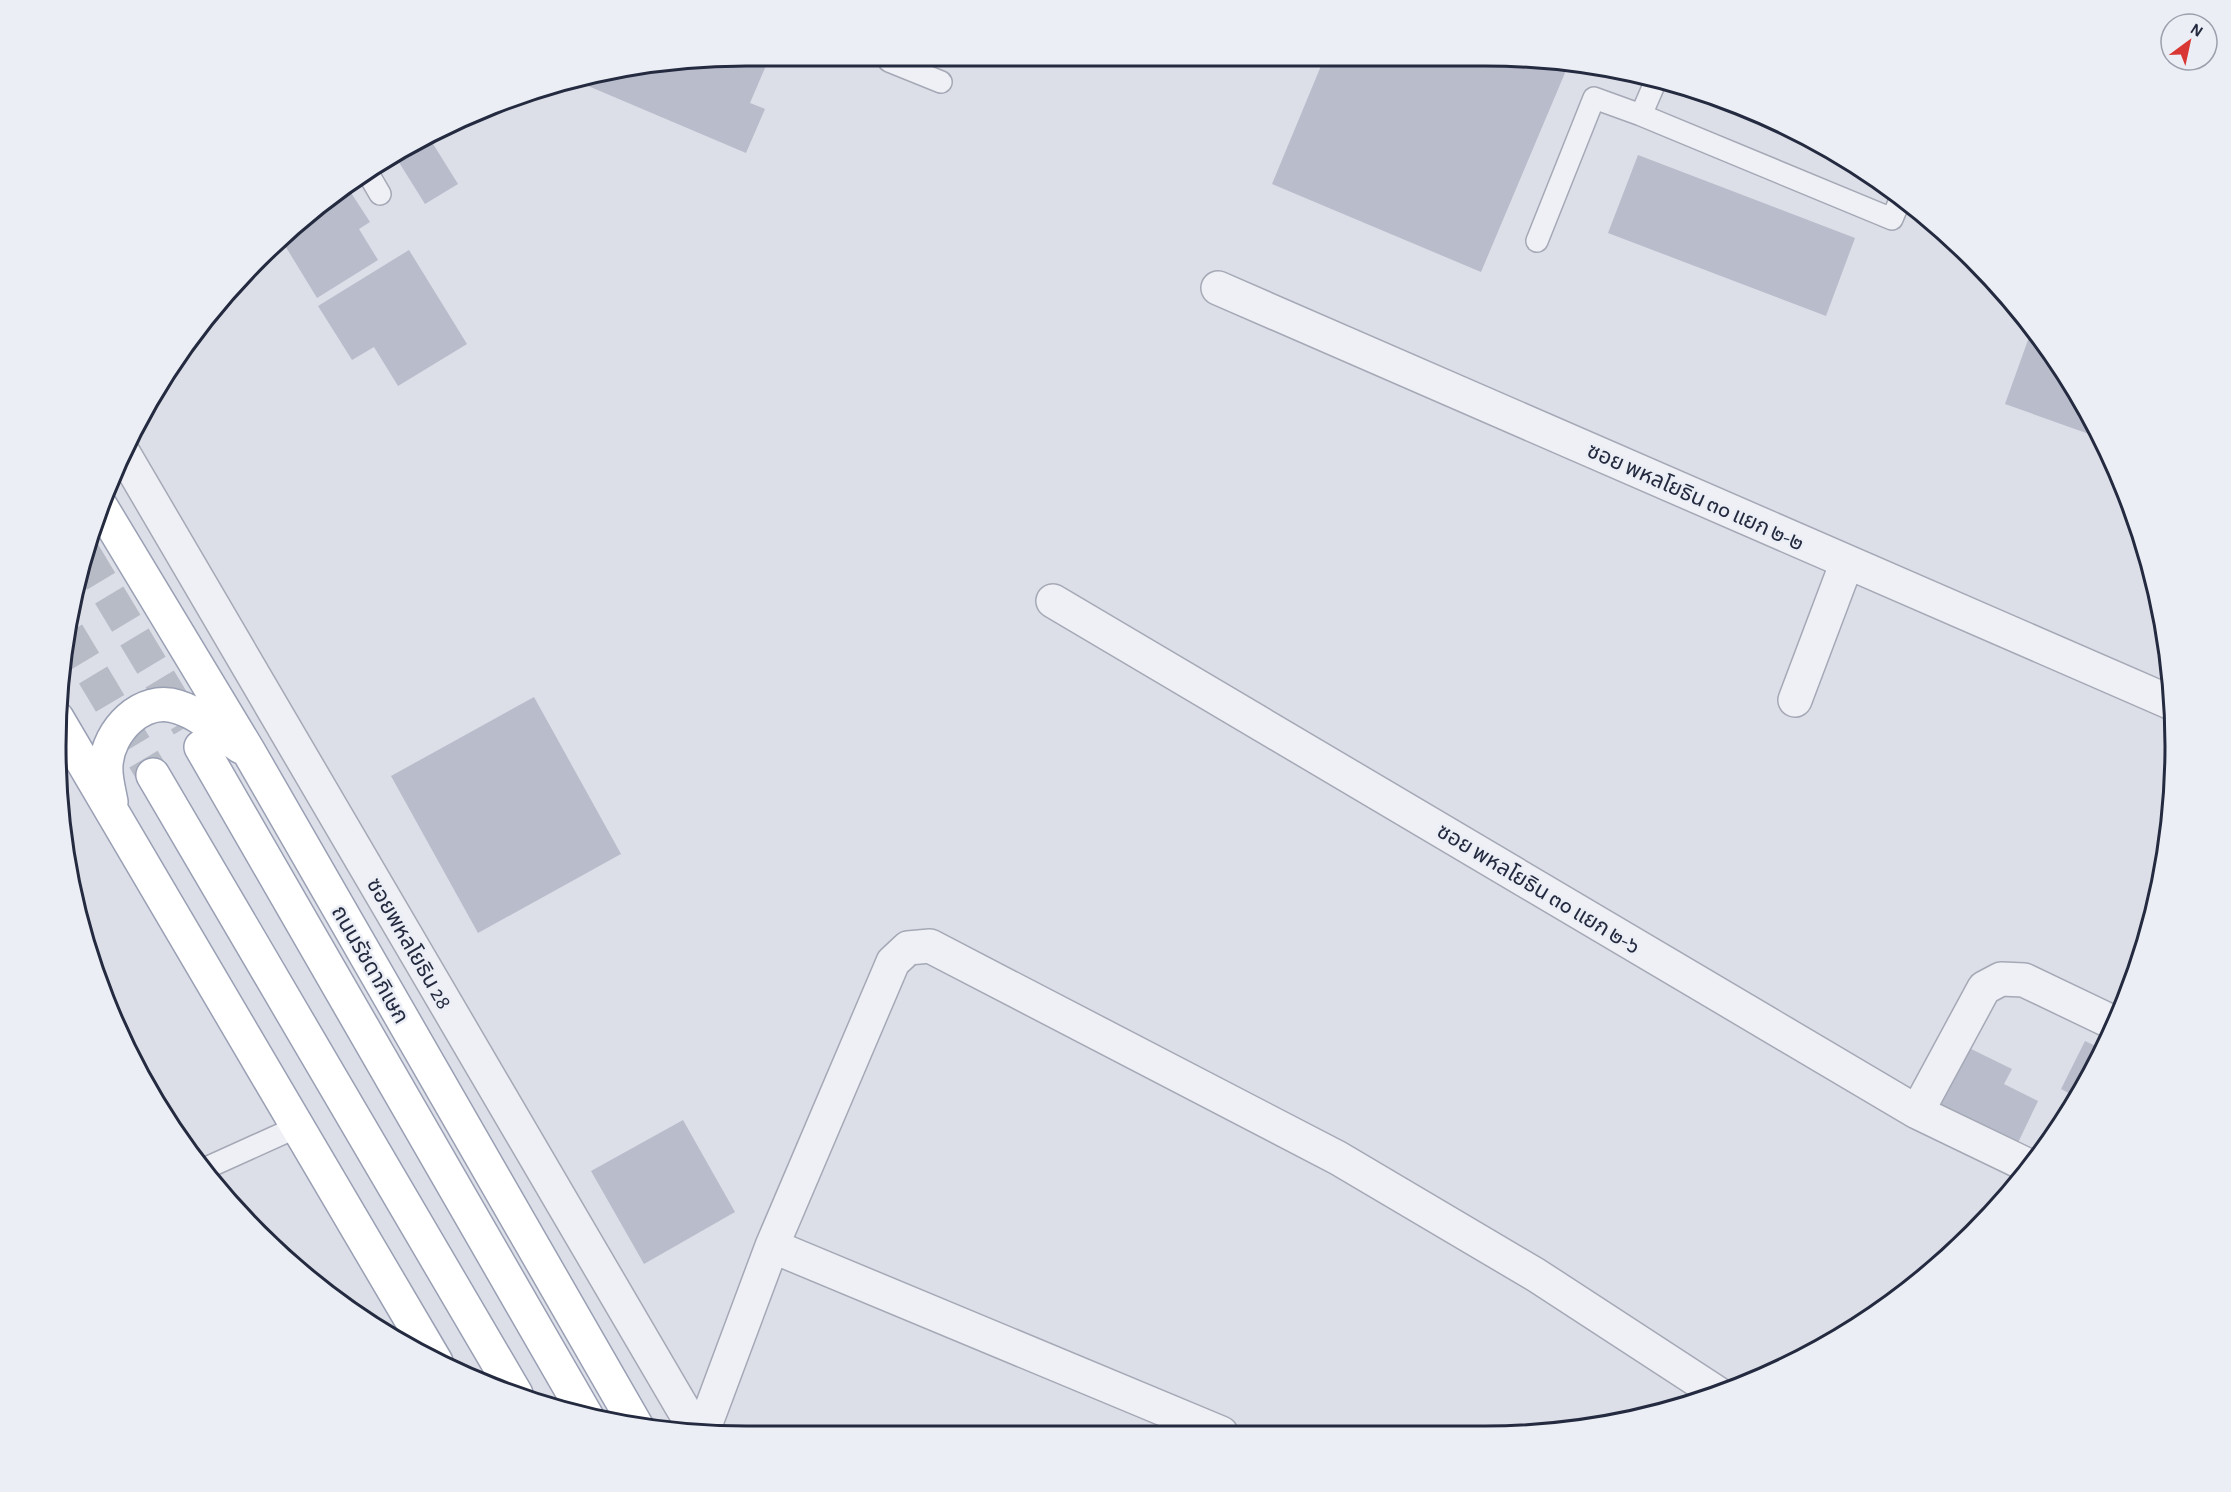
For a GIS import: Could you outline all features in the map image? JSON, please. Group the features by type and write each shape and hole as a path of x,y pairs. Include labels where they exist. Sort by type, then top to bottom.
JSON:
{"main road":[{"name":"ถนนรัชดาภิเษก","path":"106,516 249,752 631,1416"},
{"path":"112,813 105,767 110,746 134,713 148,707 178,707 249,752"},
{"path":"66,734 427,1346"},
{"name":"ถนนรัชดาภิเษก","path":"201,747 580,1405"},
{"path":"153,775 510,1383"}],"street":[{"name":"ซอย พหลโยธิน ๓๐ แยก ๒-๒","path":"1218,288 2164,700"},
{"name":"ซอยพหลโยธิน 28","path":"129,462 692,1424"},
{"path":"1795,700 1848,562"},
{"name":"ซอย พหลโยธิน ๓๐ แยก ๒-๖","path":"1053,601 1917,1112 2022,1163"},
{"path":"705,1425 772,1246 893,962 908,948 930,946 1338,1158 1536,1275 1710,1388"},
{"path":"1917,1112 1984,988 2001,979 2024,980 2107,1020"},
{"path":"772,1246 1204,1426"}],"lane":[{"path":"899,66 941,82"},
{"path":"1641,115 1653,87"},
{"path":"1537,242 1594,98 1641,115 1892,219 1898,206"},
{"path":"371,179 380,194"},
{"path":"212,1166 297,1127"}],"building":[{"path":"766,66 750,103 765,109 746,153 586,85 657,72 702,67"},
{"path":"1321,66 1485,66 1566,71 1481,272 1272,184"},
{"path":"432,143 458,184 425,204 399,162"},
{"path":"1638,155 1855,238 1826,316 1608,233"},
{"path":"351,193 370,222 359,229 378,260 317,298 285,246"},
{"path":"409,250 467,344 398,386 374,347 352,360 318,306"},
{"path":"2029,338 2050,368 2089,434 2005,404"},
{"path":"534,697 621,854 478,933 391,776"},
{"path":"2085,1041 2095,1046 2069,1093 2061,1089"},
{"path":"1965,1046 2012,1069 2004,1084 2038,1101 2015,1149 1934,1110"},
{"path":"683,1120 735,1212 644,1264 591,1171"}],"tunnel":[{"path":"91,564 188,726"},
{"path":"74,643 153,775"}]}
